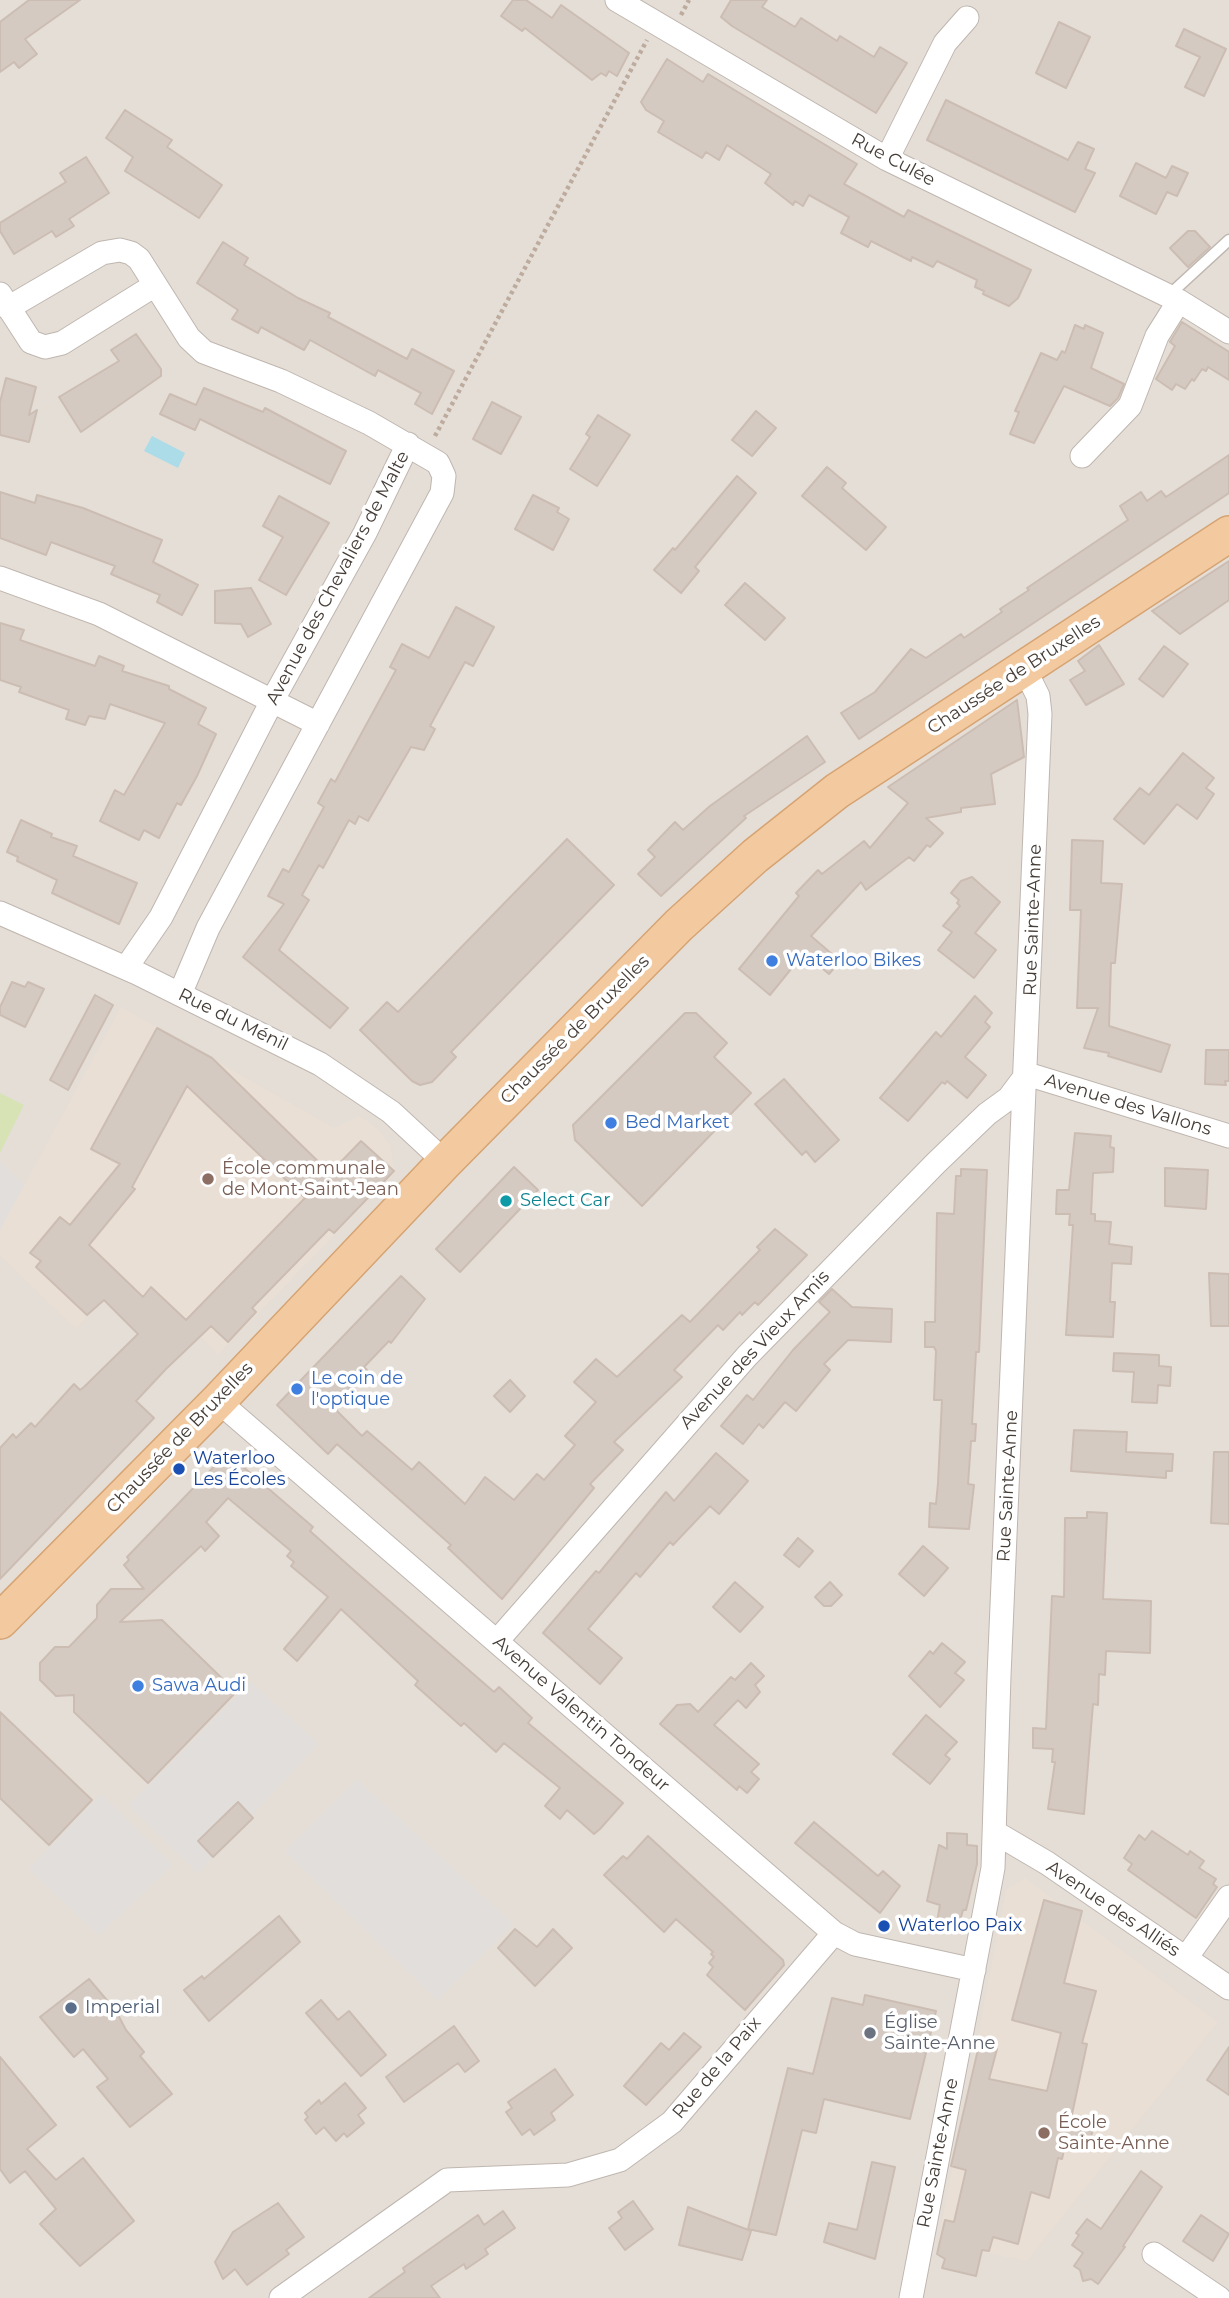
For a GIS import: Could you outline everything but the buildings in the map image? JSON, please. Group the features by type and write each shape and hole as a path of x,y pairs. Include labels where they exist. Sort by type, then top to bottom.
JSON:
{"main road":[{"name":"Chaussée de Bruxelles","path":"0,1621 218,1401 445,1161 679,925 755,856 837,791 1229,534"}],"street":[{"name":"Rue Culée","path":"617,0 887,159 1174,299 1229,332"},
{"path":"887,159 945,43 967,18"},
{"path":"155,285 62,343 45,347 31,342 4,301 102,253 131,253 155,285 184,331 204,352 314,396 408,444"},
{"path":"1082,456 1130,406 1174,299"},
{"name":"Avenue des Chevaliers de Malte","path":"126,968 161,917 271,703 365,533 408,444 438,463 444,476 442,493 208,928 180,994"},
{"path":"0,578 99,614 271,703 318,724"},
{"name":"Rue Sainte-Anne","path":"911,2298 993,1868 996,1833 999,1662 1027,1074 1040,715 1038,696 1025,670"},
{"name":"Rue du Ménil","path":"0,913 126,968 320,1064 391,1112 445,1161"},
{"name":"Avenue des Vallons","path":"1027,1074 1229,1136"},
{"name":"Avenue des Vieux Amis","path":"497,1641 747,1356 936,1163 987,1114 1009,1098 1027,1074"},
{"name":"Avenue Valentin Tondeur","path":"218,1401 834,1933 855,1944 974,1970"},
{"name":"Avenue des Alliés","path":"996,1833 1046,1863 1229,1988"},
{"path":"1186,1958 1229,1898"},
{"name":"Rue de la Paix","path":"281,2298 447,2180 568,2175 620,2160 672,2122 834,1933"},
{"path":"1154,2254 1219,2298"}],"lane":[{"path":"1174,299 1229,240"}],"shaded area":[{"path":"0,0 1229,0 1229,2298 0,2298"},
{"name":"École communale de Mont-Saint-Jean","path":"121,1007 334,1128 360,1116 377,1128 390,1145 395,1173 218,1355 179,1315 103,1299 76,1329 0,1256 0,1230"},
{"path":"0,1162 24,1185 0,1230"},
{"path":"251,1682 318,1744 198,1873 129,1805"},
{"path":"357,1780 513,1924 437,2000 285,1851"},
{"path":"101,1794 172,1865 99,1935 29,1869"},
{"name":"École Sainte-Anne","path":"1025,1878 1218,2022 1027,2261 938,2243 1006,1890"}],"green space":[{"path":"0,1093 24,1105 0,1153"}],"water":[{"path":"152,436 185,453 178,468 144,451"}],"place":[{"name":"Waterloo Bikes","path":"772,961"},
{"name":"Bed Market","path":"611,1123"},
{"name":"École communale de Mont-Saint-Jean","path":"208,1179"},
{"name":"Select Car","path":"506,1201"},
{"name":"Le coin de l'optique","path":"297,1389"},
{"name":"Waterloo Les Écoles","path":"179,1469"},
{"name":"Sawa Audi","path":"138,1686"},
{"name":"Waterloo Paix","path":"884,1926"},
{"name":"Imperial","path":"71,2008"},
{"name":"Église Sainte-Anne","path":"870,2033"},
{"name":"École Sainte-Anne","path":"1044,2133"}]}
